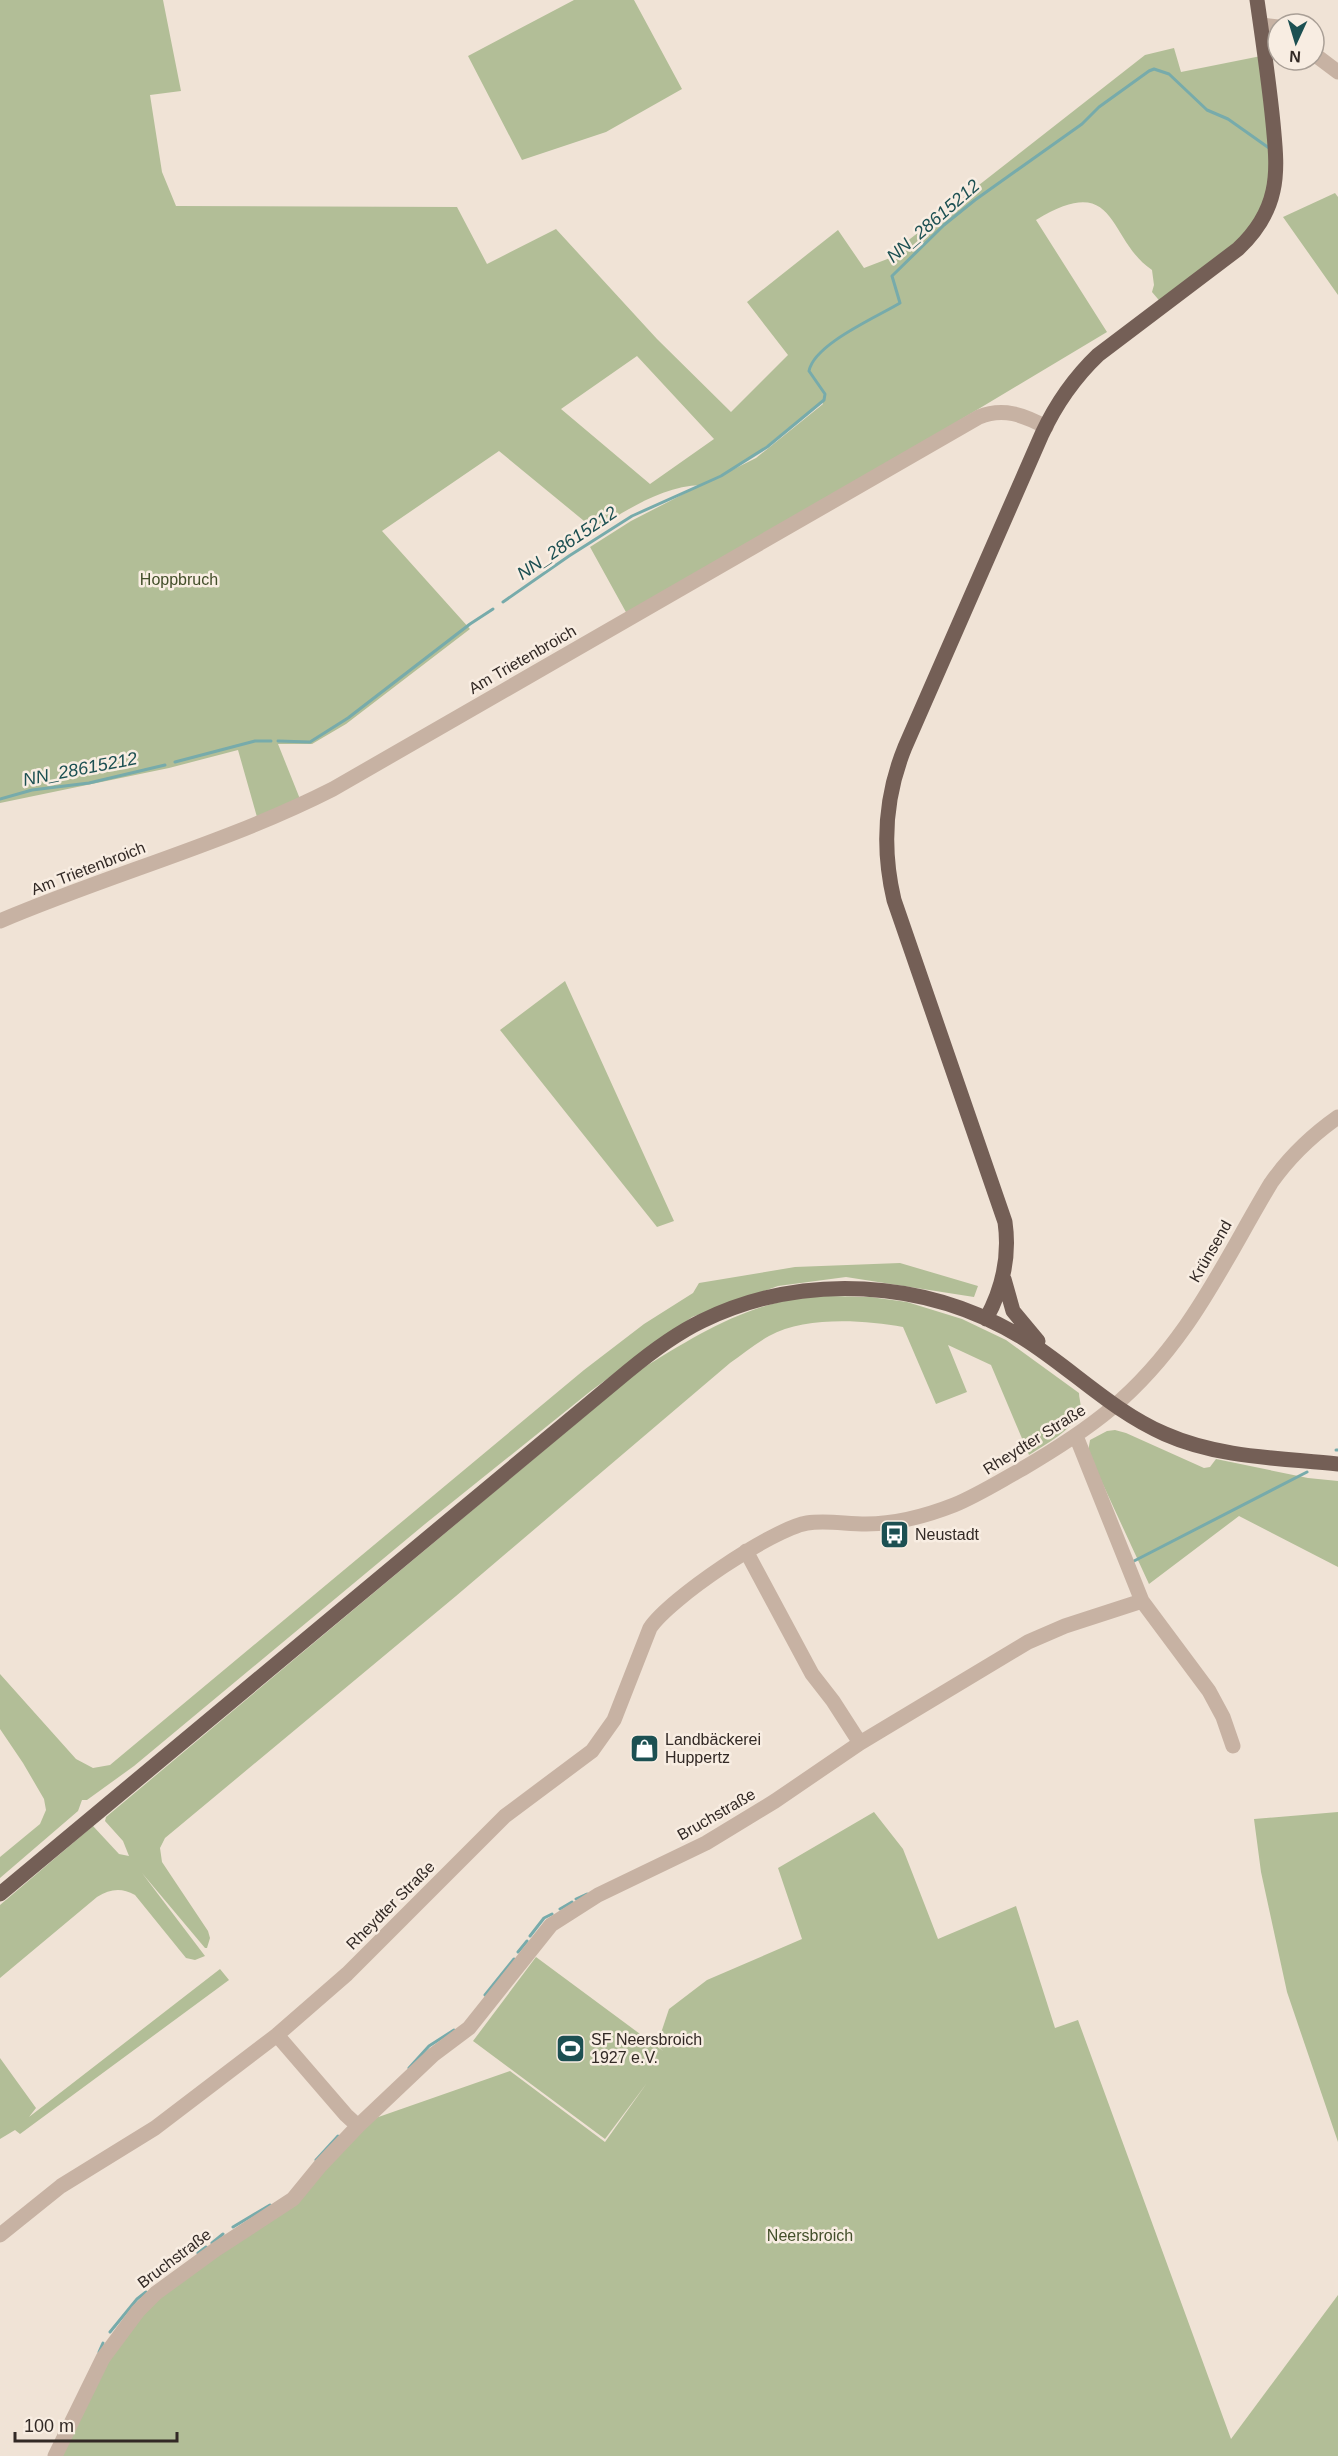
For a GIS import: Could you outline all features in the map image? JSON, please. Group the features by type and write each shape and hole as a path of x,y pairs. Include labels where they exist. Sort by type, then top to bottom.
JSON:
{"main road":[{"path":"1248,0 1254,18 1262,24"},
{"path":"986,1319 1004,1279 1007,1241 1003,1213 894,900 888,860 887,823 893,783 905,747 1046,427 1066,391 1087,366 1115,341 1238,249 1255,231 1264,216 1273,193 1276,163 1262,24 1257,0"},
{"path":"1004,1279 1016,1316 1056,1360"},
{"path":"0,1894 627,1372 684,1331 715,1315 757,1300 787,1293 823,1289 871,1289 934,1300 986,1319 1015,1333 1056,1360 1117,1406 1156,1430 1197,1446 1235,1453 1338,1464"}],"street":[{"path":"1262,24 1266,25"},
{"name":"Am Trietenbroich","path":"0,921 244,828 333,789 979,417 995,413 1015,414 1046,427"},
{"name":"Krünsend","path":"1117,1406 1143,1380 1185,1327 1271,1183 1286,1163 1306,1141 1338,1116"},
{"name":"Rheydter Straße","path":"0,2235 61,2186 157,2127 277,2035 347,1974 505,1816 592,1751 611,1726 653,1622 681,1598 746,1551 771,1536 803,1524 878,1524 905,1520 932,1513 980,1492 1076,1436 1117,1406"},
{"path":"1076,1436 1142,1601 1209,1691 1223,1717 1233,1746"},
{"path":"746,1551 807,1664 860,1743"},
{"name":"Bruchstraße","path":"55,2456 103,2358 138,2311 156,2293 214,2250 293,2199 358,2126 433,2055 472,2025 543,1933 559,1918 598,1895 706,1843 775,1801 860,1743 1037,1637 1142,1601"},
{"path":"277,2035 358,2126"}],"green space":[{"name":"Hoppbruch","path":"0,0 163,0 181,91 150,95 162,172 176,206 457,207 487,264 556,229 657,339 731,412 788,355 747,302 838,230 864,268 890,258 901,246 1145,55 1174,48 1181,72 1266,55 1275,145 1265,216 1163,305 1152,292 1154,285 1152,270 1137,257 1108,215 1097,206 1083,202 1063,207 1036,220 1107,332 865,477 627,614 590,547 631,521 701,485 687,486 659,494 632,507 595,530 499,451 382,531 470,629 346,724 312,744 278,744 300,799 257,817 238,750 169,768 0,803","holes":["637,356 714,439 650,484 561,409","822,401 823,404 756,458 720,476 754,456"]},
{"path":"574,0 634,0 682,89 606,132 522,160 468,56"},
{"path":"1335,193 1338,197 1338,295 1283,217"},
{"path":"565,981 674,1221 657,1227 500,1030"},
{"path":"900,1263 978,1286 974,1297 846,1277 778,1286 692,1317 592,1390 425,1524 134,1766 87,1800 82,1800 78,1811 0,1878 0,1857 40,1824 46,1810 44,1799 0,1729 0,1674 76,1759 93,1768 110,1765 584,1370 644,1324 693,1293 699,1283 795,1267"},
{"path":"826,1296 870,1297 907,1302 962,1319 1006,1340 1079,1393 1081,1409 1077,1418 1058,1436 1029,1455 991,1365 948,1345 967,1392 936,1404 903,1327 835,1321 800,1325 769,1336 730,1363 456,1596 165,1838 160,1848 162,1862 208,1931 210,1938 207,1948 142,1873 205,1956 195,1960 186,1958 135,1895 116,1890 97,1897 0,1978 0,1905 93,1826 119,1854 129,1856 123,1841 105,1821 106,1817 640,1370 716,1326 778,1302"},
{"path":"1115,1430 1204,1468 1210,1467 1216,1459 1308,1478 1338,1481 1338,1567 1239,1516 1149,1584 1088,1452 1090,1440 1107,1431"},
{"name":"Neersbroich","path":"874,1812 903,1849 938,1939 1016,1906 1055,2028 1078,2020 1231,2439 1338,2295 1338,2456 59,2456 116,2343 145,2306 293,2203 367,2121 510,2071 605,2142 647,2083 605,2139 473,2041 536,1957 663,2051 657,2045 669,2009 707,1980 802,1939 778,1868"},
{"path":"1338,1812 1338,2142 1287,1992 1261,1872 1254,1819"},
{"path":"220,1969 229,1980 20,2134 15,2130 0,2139 0,2058 36,2108 29,2117"}],"waterway":[{"name":"NN_28615212","path":"503,602 632,516 721,476 767,447 824,400 825,394 809,371 813,361 822,351 848,332 900,303 892,276 944,225 975,200 1082,124 1099,107 1149,71 1154,69 1169,74 1207,110 1228,119 1269,148"},
{"name":"NN_28615212","path":"278,741 310,742 348,718 470,624 493,609"},
{"name":"NN_28615212","path":"175,762 255,741 271,741"},
{"name":"NN_28615212","path":"0,799 32,790 89,783 165,765"},
{"path":"1134,1561 1307,1472"},
{"path":"576,1899 587,1894"},
{"path":"560,1909 572,1902"},
{"path":"530,1936 544,1918 552,1914"},
{"path":"518,1952 527,1941"},
{"path":"485,1995 514,1959"},
{"path":"409,2068 429,2046 454,2030"},
{"path":"316,2160 338,2136"},
{"path":"233,2227 270,2205"},
{"path":"212,2243 223,2234"},
{"path":"198,2253 206,2247"},
{"path":"110,2332 137,2299 146,2292"},
{"path":"99,2352 103,2343"}],"place":[{"name":"Neustadt","path":"894,1534"},
{"name":"Landbäckerei Huppertz","path":"644,1748"},
{"name":"SF Neersbroich 1927 e.V.","path":"570,2048"}]}
